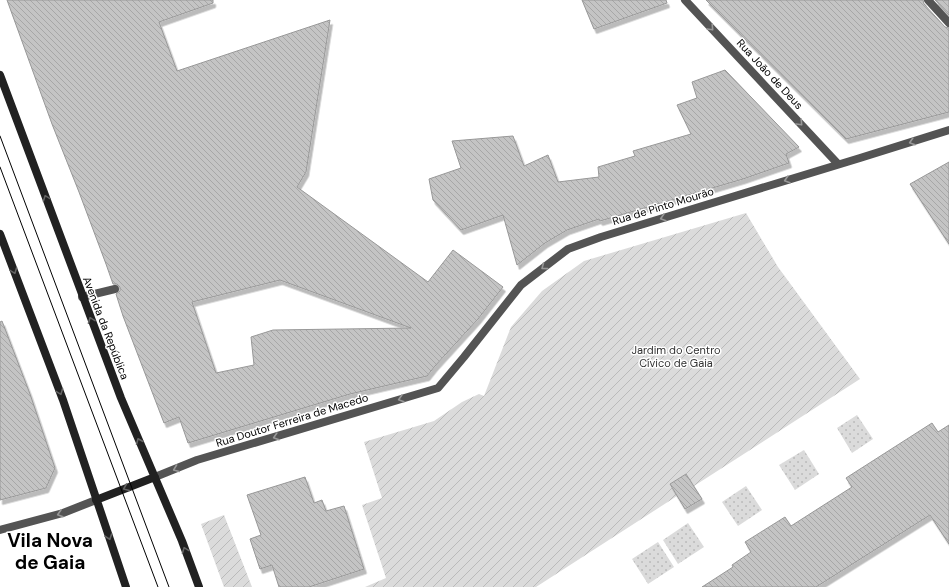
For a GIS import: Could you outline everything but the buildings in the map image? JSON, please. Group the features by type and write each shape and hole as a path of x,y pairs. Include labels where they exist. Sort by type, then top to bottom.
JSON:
{"main road":[{"name":"Avenida da República","path":"0,75 121,398 182,541 199,587"},
{"path":"0,234 63,400 126,587"},
{"path":"96,500 155,477"}],"street":[{"name":"Rua João de Deus","path":"685,0 838,164"},
{"path":"928,0 949,23"},
{"name":"Rua de Pinto Mourão","path":"438,388 464,358 521,285 568,248 949,130"},
{"path":"82,297 115,289"},
{"name":"Rua Doutor Ferreira de Macedo","path":"155,477 197,460 438,388"},
{"path":"0,530 63,513 96,500"}],"green space":[{"name":"Jardim do Centro Cívico de Gaia","path":"746,213 778,267 860,379 694,486 686,474 670,484 677,496 536,587 365,587 386,578 362,505 382,498 364,442 434,421 462,402 479,394 484,396 511,327 542,291 584,261"},
{"path":"857,415 873,439 852,453 837,428"},
{"path":"804,450 819,474 795,490 779,465"},
{"path":"746,486 762,510 738,526 722,502"},
{"path":"224,515 252,587 224,587 201,524"},
{"path":"688,523 704,547 678,564 663,540"},
{"path":"658,542 674,567 648,584 632,559"}],"tram line":[{"path":"0,136 169,587"},
{"path":"0,167 158,587"}],"district":[{"name":"Vila Nova de Gaia","path":"50,551"}]}
